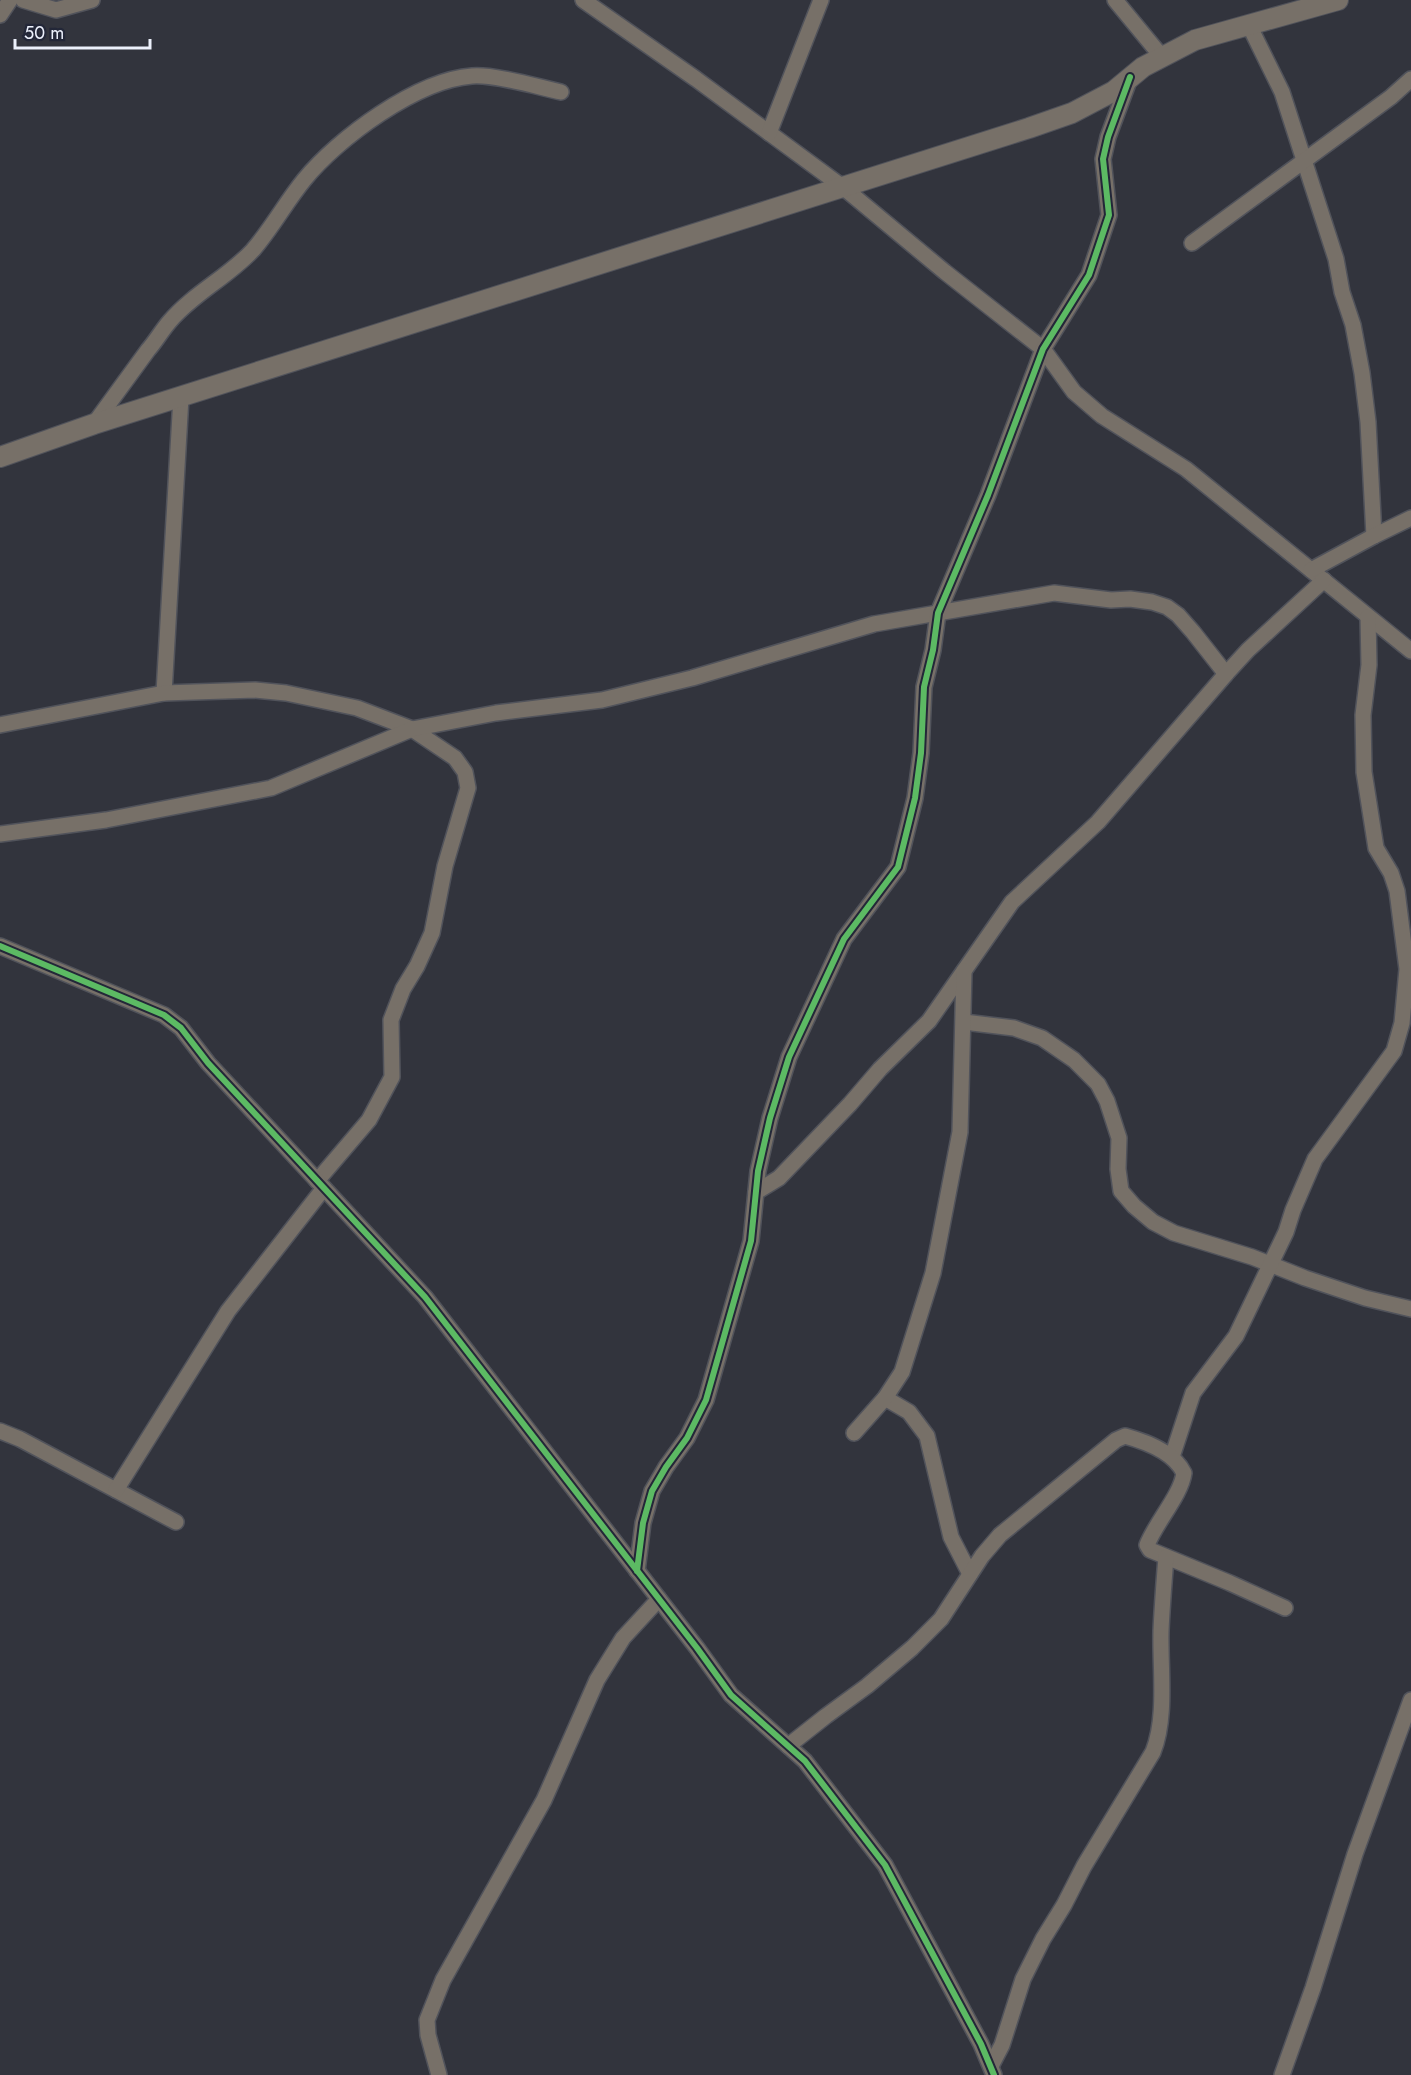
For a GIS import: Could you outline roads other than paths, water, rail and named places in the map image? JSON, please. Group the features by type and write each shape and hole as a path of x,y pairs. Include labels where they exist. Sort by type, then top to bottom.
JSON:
{"street":[{"path":"0,15 10,0"},
{"path":"23,0 56,10 92,0"},
{"path":"583,0 844,188 1043,349 1074,392 1102,416 1186,469 1411,651"},
{"path":"769,132 821,0"},
{"path":"1115,0 1162,57"},
{"path":"0,457 94,424 844,188 1072,113 1114,90 1143,67 1194,40 1338,0"},
{"path":"1249,25 1282,92 1336,259 1342,292 1353,325 1368,422 1374,536"},
{"path":"94,424 169,321 186,304 240,263 273,224 321,160 362,127 405,98 454,78 474,76 561,92"},
{"path":"637,1570 644,1523 652,1491 687,1438 706,1400 752,1241 758,1171 770,1118 789,1057 844,939 898,867 915,798 921,753 924,687 933,650 938,613 988,495 1043,349 1089,274 1109,215 1103,159 1108,136 1130,77"},
{"path":"1192,243 1411,79"},
{"path":"164,693 181,397"},
{"path":"1311,570 1411,518"},
{"path":"756,1192 779,1178 880,1069 929,1021 1012,902 1098,822 1248,650 1324,580"},
{"path":"0,834 105,820 271,788 412,729 496,713 602,700 692,678 874,624 1054,593 1111,600 1130,599 1167,607 1178,615 1226,674"},
{"path":"1172,1457 1193,1393 1236,1336 1286,1232 1315,1159 1394,1051 1402,1023 1407,969 1397,891 1391,873 1376,848 1364,772 1364,715 1369,665 1368,617"},
{"path":"0,725 164,693 255,690 286,693 357,708 412,729 455,758 465,772 468,788 445,866 432,933 417,966 403,989 391,1020 392,1077 369,1120 228,1311 116,1490"},
{"path":"0,946 164,1015 181,1028 208,1063 425,1297 637,1570 730,1695 805,1761 885,1865 981,2044 992,2071"},
{"path":"854,1433 885,1398 902,1372 933,1273 960,1132 964,971"},
{"path":"964,1022 1014,1028 1042,1038 1074,1060 1098,1084 1107,1101 1119,1138 1118,1169 1121,1191 1134,1206 1154,1222 1174,1233 1271,1264 1305,1278 1365,1298 1411,1309"},
{"path":"885,1398 909,1412 927,1436 951,1537 970,1574"},
{"path":"0,1431 20,1439 176,1522"},
{"path":"788,1746 867,1686 912,1648 941,1619 970,1574 1000,1535 1116,1440 1125,1436 1172,1457 1184,1473 1183,1484 1147,1545 1150,1550 1239,1586 1285,1608"},
{"path":"992,2071 1023,1980 1043,1939 1153,1752 1159,1735 1162,1679 1161,1633 1166,1557"},
{"path":"440,2075 428,2035 427,2020 443,1980 544,1800 597,1680 623,1638 659,1599"},
{"path":"1282,2075 1313,1988 1355,1854 1411,1700"}]}
